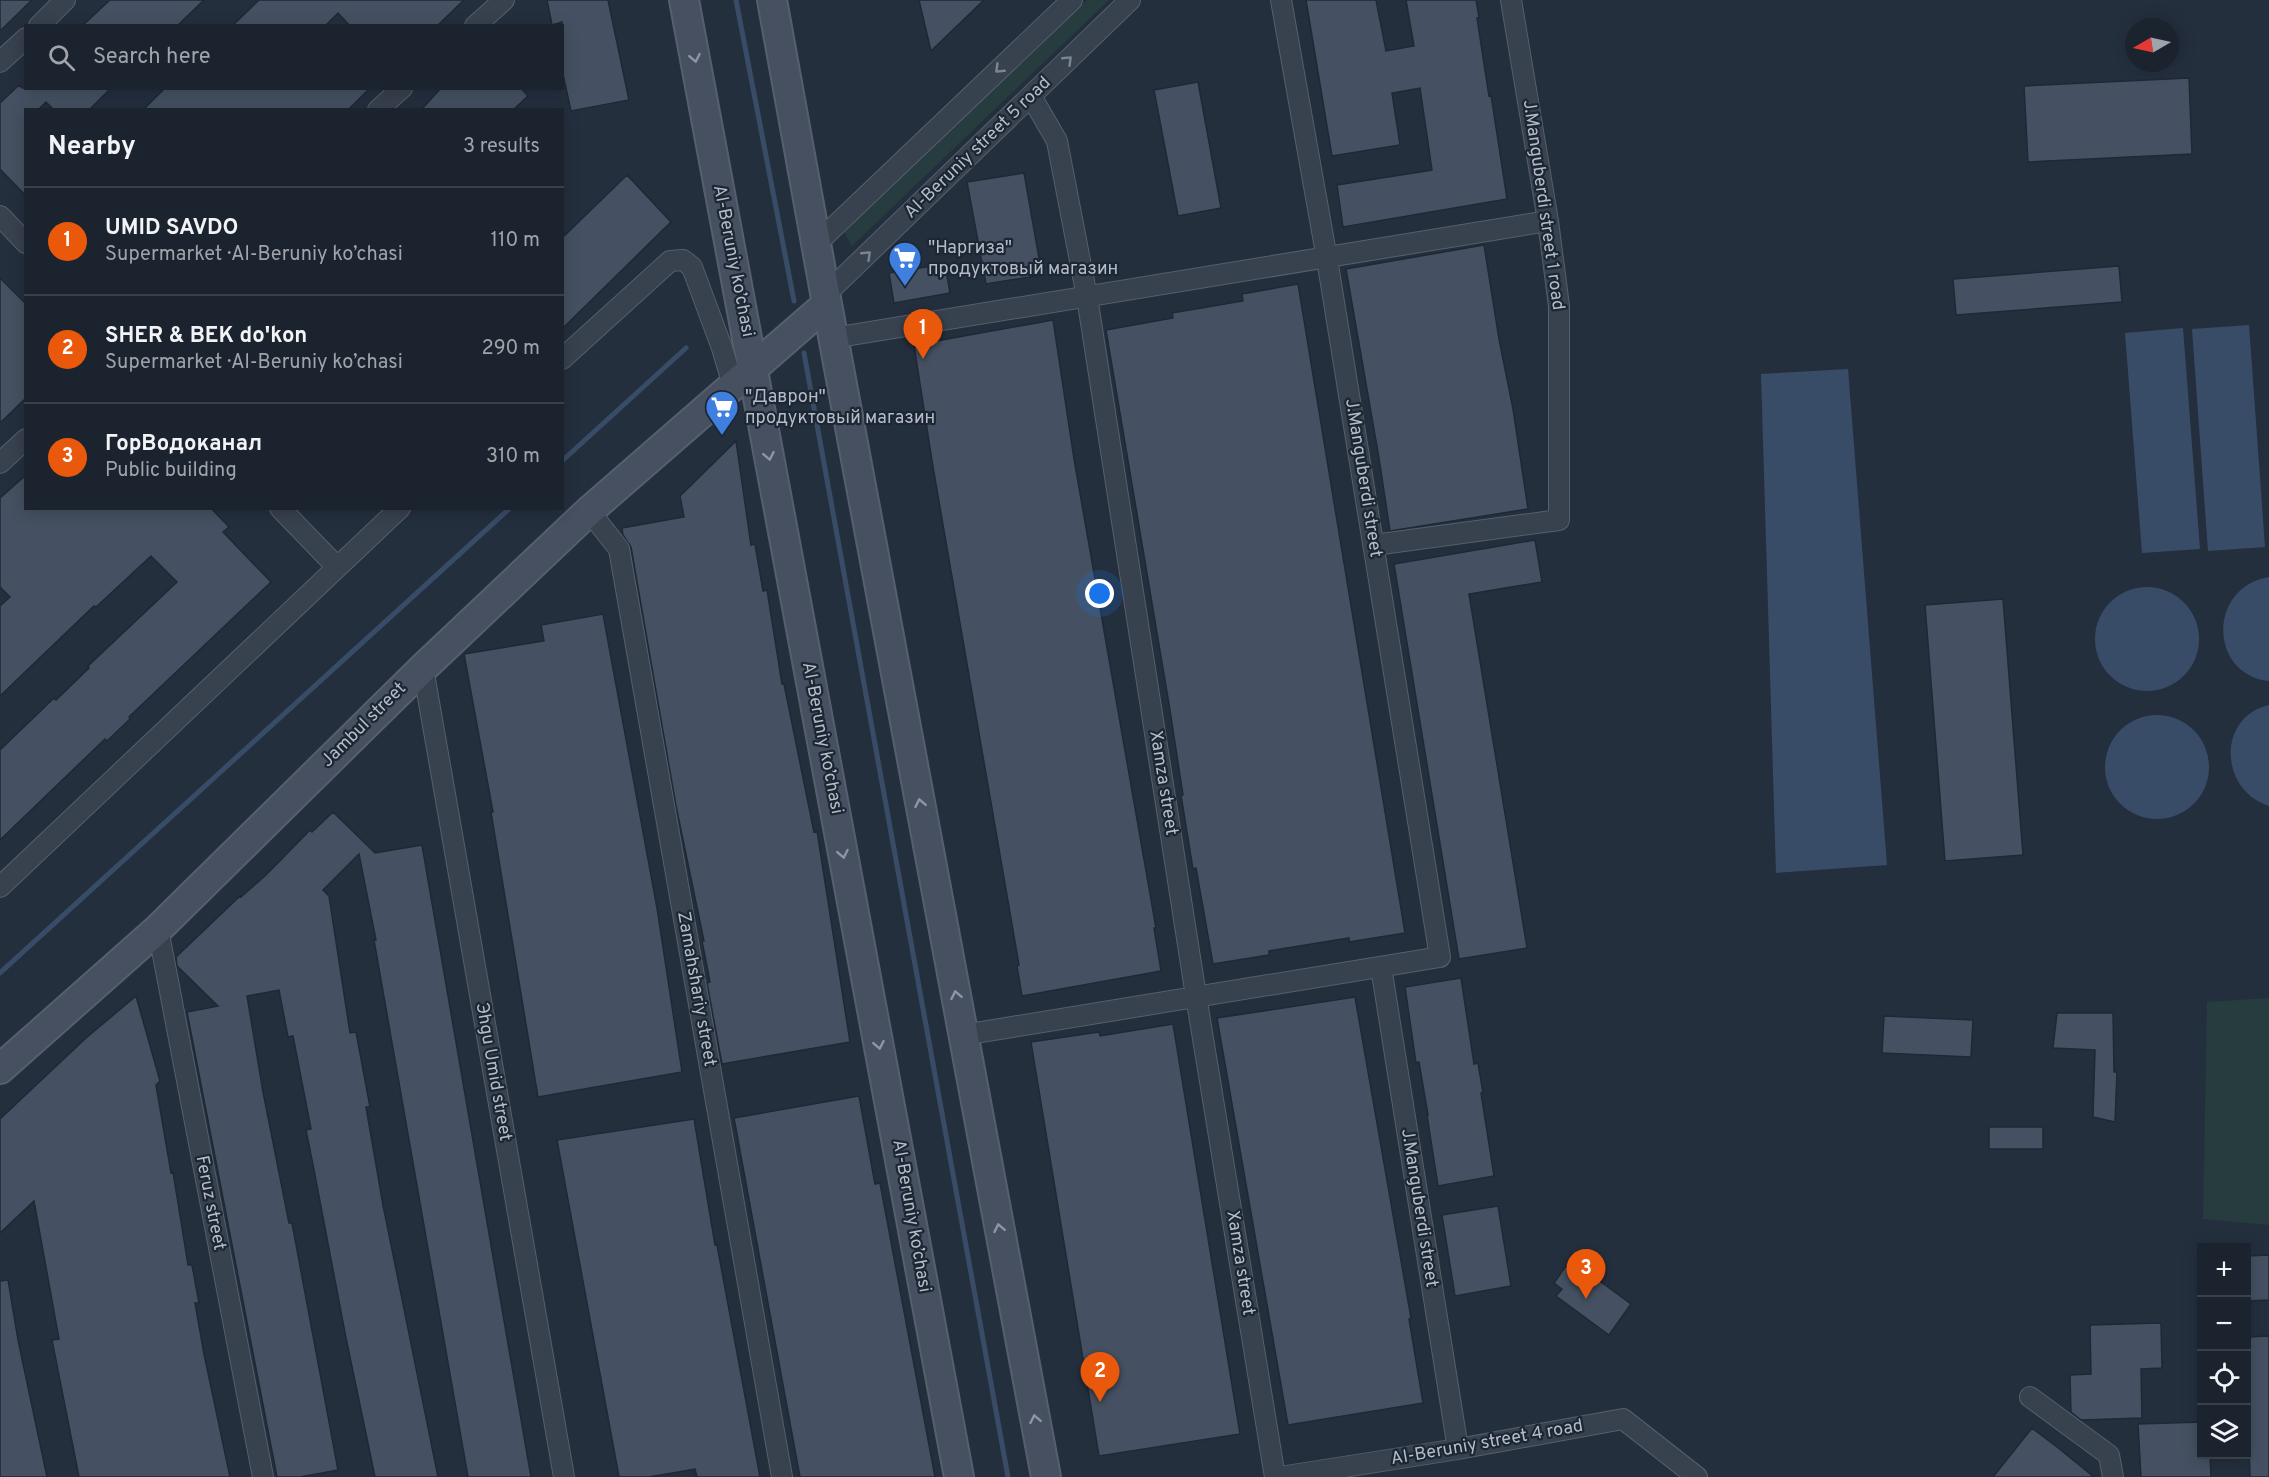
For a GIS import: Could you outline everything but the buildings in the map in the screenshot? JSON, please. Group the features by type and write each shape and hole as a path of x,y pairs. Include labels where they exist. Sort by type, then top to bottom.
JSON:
{"main road":[{"name":"Al-Beruniy ko’chasi","path":"684,0 742,376 959,1477"},
{"path":"772,0 1046,1477"},
{"name":"Jambul street","path":"0,1069 158,929 423,668 590,511 826,300"}],"street":[{"path":"41,24 65,0"},
{"path":"477,24 504,0"},
{"path":"816,244 1072,0"},
{"name":"Al-Beruniy street 5 road","path":"826,300 1030,96 1130,0"},
{"name":"J.Manguberdi street","path":"1281,0 1328,259 1440,957 1381,967 1458,1449"},
{"name":"J.Manguberdi street 1 road","path":"1374,545 1559,520 1559,306 1548,221 1511,0"},
{"path":"0,62 24,40"},
{"path":"380,108 400,90"},
{"name":"Xamza street","path":"1030,96 1057,141 1087,297 1196,996 1275,1477"},
{"path":"0,216 24,241"},
{"path":"833,338 1328,259 1548,221"},
{"path":"564,357 669,261 683,260 692,267 722,348 742,376"},
{"path":"0,463 24,441"},
{"path":"282,510 337,567"},
{"path":"0,887 398,510"},
{"name":"Zamahshariy street","path":"590,511 619,549 782,1477"},
{"name":"Эhgu Umid street","path":"423,668 564,1477"},
{"name":"Feruz street","path":"158,929 263,1477"},
{"path":"963,1035 1381,967"},
{"path":"2030,1397 2109,1455 2113,1477"},
{"name":"Al-Beruniy street 4 road","path":"1280,1477 1458,1449 1623,1419 1697,1477"}],"green space":[{"path":"1087,0 1109,0 852,246 844,232"},
{"path":"2269,998 2269,1225 2203,1219 2207,1002"}],"water":[{"path":"2249,325 2265,547 2208,551 2192,329"},
{"path":"2183,328 2200,549 2142,553 2125,333"},
{"path":"1848,369 1887,865 1776,873 1761,374"},
{"path":"2269,577 2269,681 2249,675 2235,663 2226,648 2223,630 2226,612 2235,596 2249,584"},
{"path":"2147,587 2167,591 2184,602 2195,619 2199,639 2195,659 2184,676 2167,687 2147,691 2127,687 2110,676 2099,659 2095,639 2099,619 2110,602 2127,591"},
{"path":"2269,705 2269,806 2253,798 2241,785 2233,770 2231,754 2233,738 2240,724 2252,712"},
{"path":"2157,715 2177,719 2194,730 2205,747 2209,767 2205,787 2194,804 2177,815 2157,819 2137,815 2120,804 2109,787 2105,767 2109,747 2120,730 2137,719"}],"waterway":[{"path":"736,0 794,301"},
{"path":"564,459 686,348"},
{"path":"804,353 1008,1477"},
{"path":"0,973 508,510"}],"place":[{"name":"\"Наргиза\" продуктовый магазин","path":"905,287"},
{"name":"UMID SAVDO","path":"923,359"},
{"name":"\"Даврон\" продуктовый магазин","path":"722,436"},
{"name":"ГорВодоканал","path":"1586,1299"},
{"name":"SHER & BEK do'kon","path":"1100,1402"}]}
